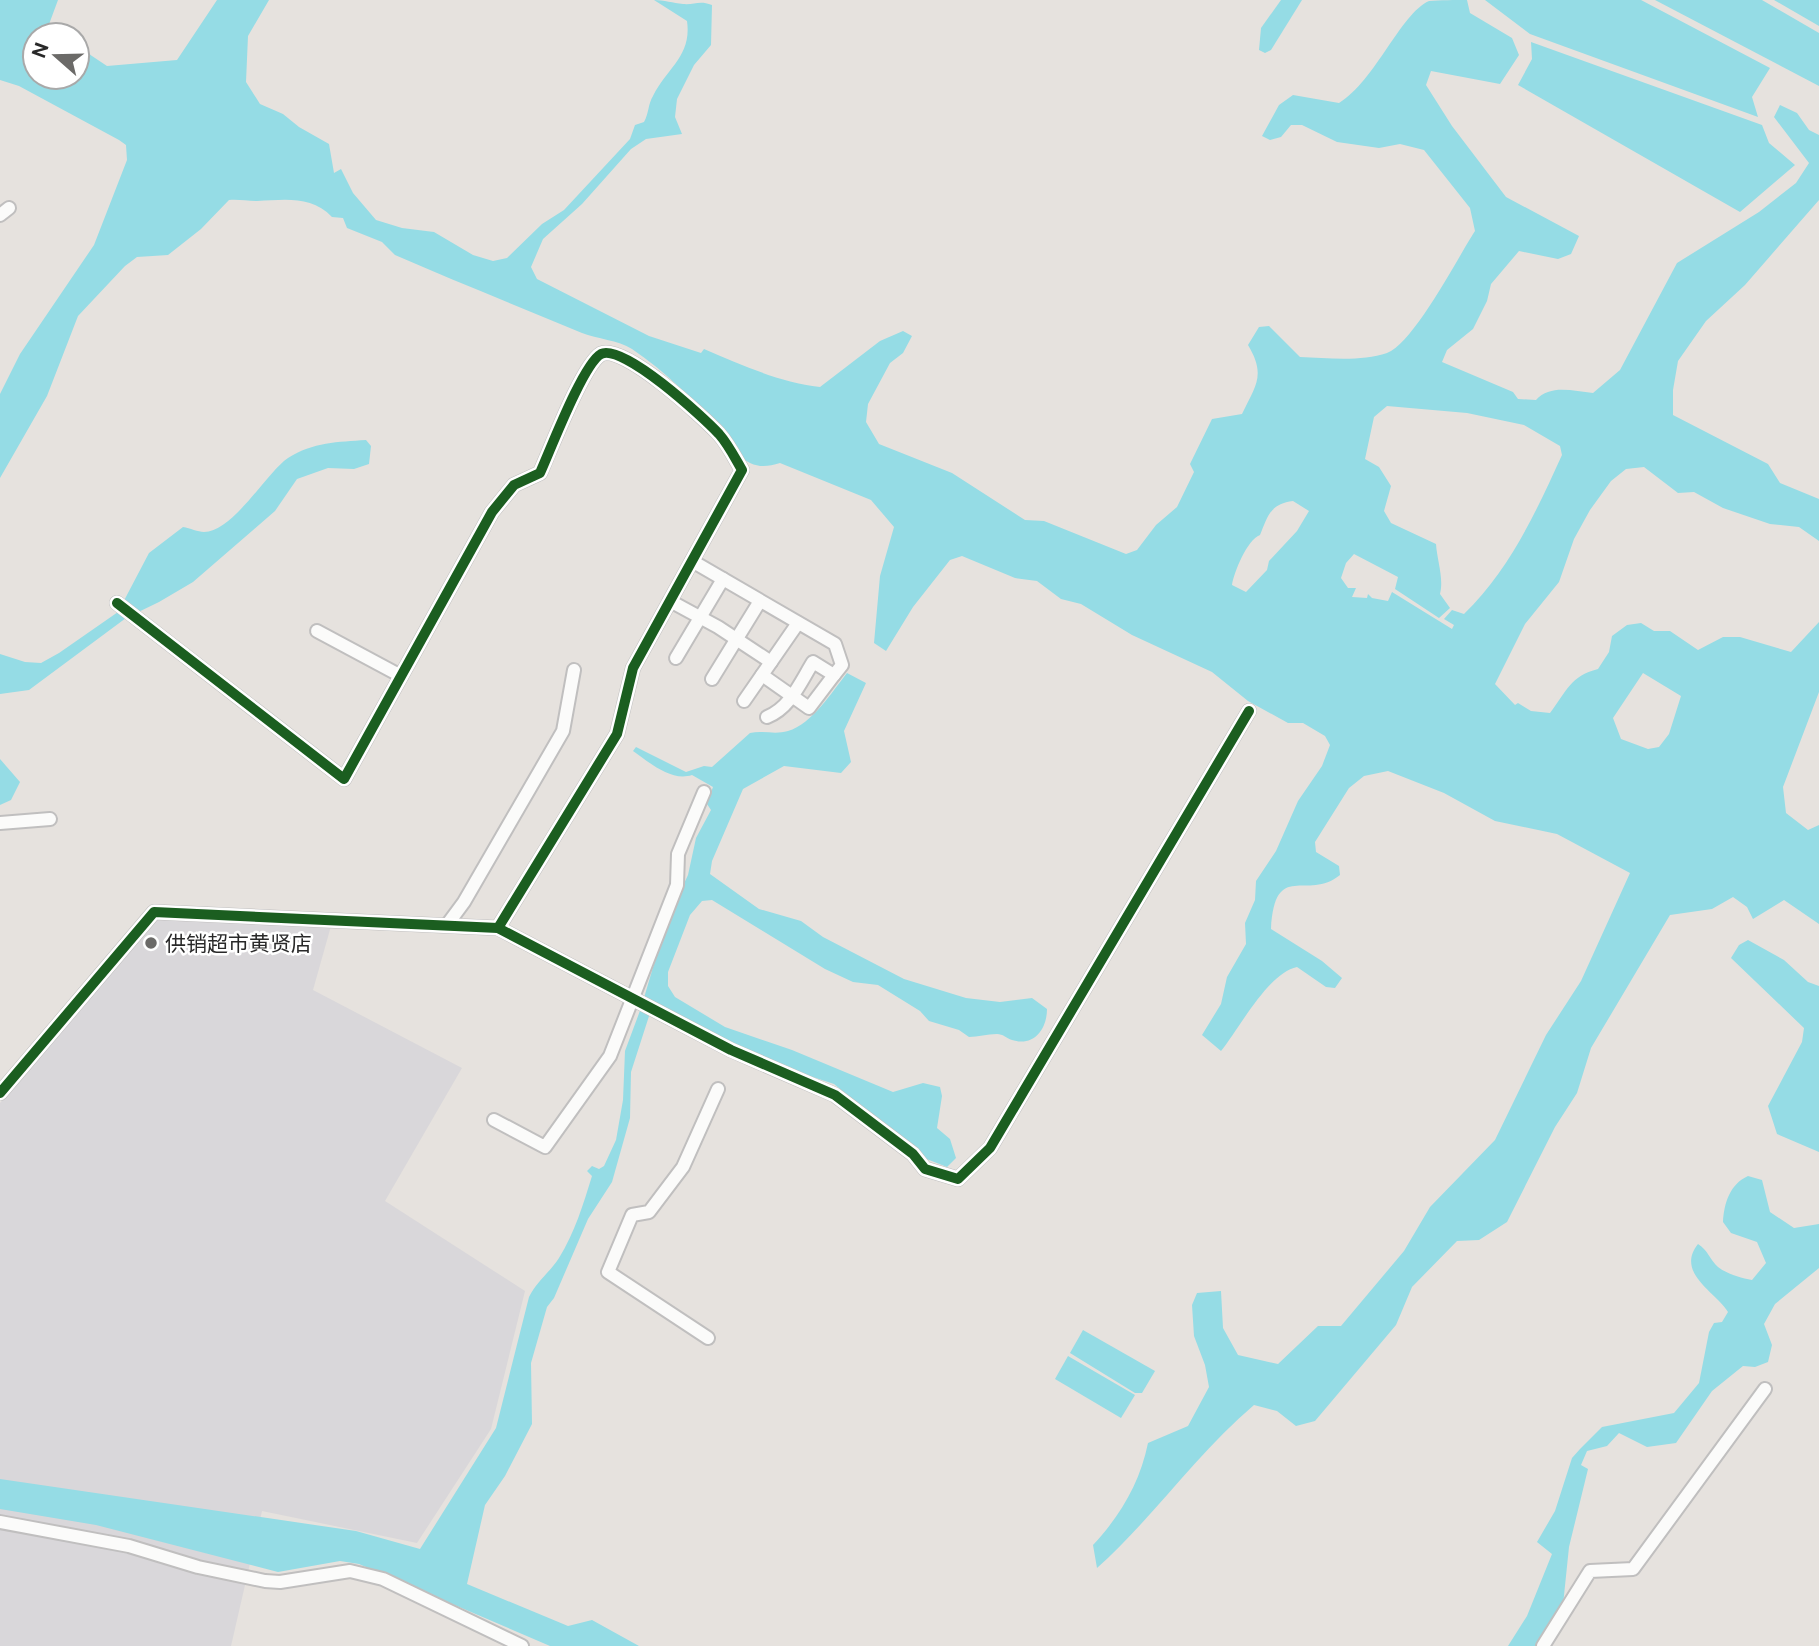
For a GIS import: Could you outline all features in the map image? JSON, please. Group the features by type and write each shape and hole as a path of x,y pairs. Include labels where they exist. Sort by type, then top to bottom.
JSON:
{"street":[{"path":"118,605 344,779 492,512 514,485 540,473 585,372 602,354 628,361 671,388 721,436 742,470 633,668 617,734 498,928"},
{"path":"692,561 835,644 842,665 809,708 762,675"},
{"path":"676,658 723,579"},
{"path":"670,601 771,662"},
{"path":"712,679 760,601"},
{"path":"744,701 798,622"},
{"path":"317,631 401,676"},
{"path":"766,717 782,711 813,662 834,675"},
{"path":"447,925 464,902 563,731 574,670"},
{"path":"0,1093 154,912 498,928 731,1050 835,1096 902,1145 925,1169 958,1179 990,1148 1249,711"},
{"path":"494,1120 545,1147 610,1056 636,1001 677,885 678,854 704,792"},
{"path":"0,823 50,819"},
{"path":"708,1338 608,1272 632,1215 649,1212 683,1167 718,1089"},
{"path":"1543,1646 1590,1571 1633,1569 1765,1389"},
{"path":"0,1522 129,1546 198,1567 265,1581 280,1582 350,1571 361,1573 383,1579 522,1646"}],"shaded area":[{"path":"158,919 331,926 313,990 462,1068 385,1201 525,1291 491,1429 417,1543 262,1511 231,1646 0,1646 0,1103"}],"water":[{"path":"0,0 58,0 50,21 21,21 21,87 0,80"},
{"path":"217,0 269,0 248,36 246,82 260,104 283,114 299,127 329,144 334,173 341,169 353,193 376,220 402,228 434,232 473,255 493,261 507,258 542,224 564,210 630,139 635,125 644,122 653,96 682,53 688,33 687,21 654,0 712,5 711,45 694,65 677,99 675,117 682,134 646,139 631,149 582,204 543,239 531,267 537,279 649,336 701,353 704,349 746,367 805,385 820,387 880,341 903,331 912,336 903,353 890,363 868,404 866,422 879,444 952,473 1025,520 1044,521 1126,554 1137,550 1156,525 1177,507 1194,472 1190,464 1212,419 1242,414 1257,380 1257,364 1248,345 1259,327 1269,326 1300,357 1355,358 1387,353 1398,346 1422,317 1475,231 1470,208 1424,150 1400,144 1379,148 1337,142 1302,125 1291,125 1281,137 1270,140 1262,136 1279,105 1293,95 1339,103 1352,93 1418,8 1429,1 1467,0 1470,13 1512,38 1519,55 1500,84 1431,71 1426,85 1452,126 1506,197 1579,236 1571,254 1558,259 1519,251 1491,284 1487,301 1473,329 1447,350 1442,362 1513,392 1518,399 1536,400 1555,390 1593,393 1620,370 1677,263 1759,212 1796,183 1809,163 1774,117 1780,105 1797,113 1809,130 1819,135 1819,200 1745,285 1706,321 1678,361 1673,390 1673,415 1768,464 1780,483 1819,499 1819,541 1799,527 1770,524 1723,508 1694,492 1678,493 1644,467 1626,469 1611,481 1590,510 1574,539 1559,582 1525,624 1495,684 1515,705 1518,703 1531,711 1550,713 1575,680 1598,669 1609,652 1612,636 1627,625 1641,623 1654,631 1670,631 1698,650 1723,637 1740,637 1791,652 1819,622 1819,692 1783,787 1786,813 1808,830 1819,825 1819,924 1784,900 1753,919 1747,907 1733,897 1712,909 1670,915 1591,1048 1577,1093 1555,1127 1507,1222 1479,1240 1457,1241 1412,1287 1396,1325 1315,1421 1296,1426 1277,1411 1254,1405 1213,1444 1097,1568 1093,1545 1128,1498 1140,1472 1148,1443 1188,1426 1209,1387 1205,1365 1194,1336 1192,1305 1197,1293 1221,1291 1223,1328 1238,1355 1278,1364 1318,1326 1341,1326 1404,1251 1430,1207 1495,1140 1546,1035 1581,981 1630,873 1557,834 1495,821 1444,793 1388,771 1364,776 1349,788 1315,842 1316,852 1339,866 1340,875 1316,885 1286,888 1279,895 1274,908 1271,929 1322,961 1342,978 1335,988 1326,987 1297,967 1286,971 1265,990 1221,1051 1202,1035 1221,1004 1227,977 1246,944 1245,923 1255,900 1256,881 1276,851 1298,801 1322,766 1330,745 1325,736 1303,723 1288,723 1248,701 1212,672 1132,635 1081,604 1061,599 1037,581 1015,578 962,556 950,560 913,607 886,651 874,643 880,576 894,527 871,500 780,463 758,466 750,463 737,453 702,409 632,349 582,333 395,255 382,242 347,228 343,218 332,217 306,202 229,200 201,229 168,255 137,257 125,266 78,316 47,396 0,478 0,394 20,354 94,245 127,160 126,145 28,91 91,91 91,55 107,66 177,60","holes":["1387,406 1467,413 1524,425 1560,446 1562,455 1508,559 1464,614 1452,610 1444,619 1454,625 1452,629 1392,592 1388,601 1372,598 1368,594 1367,598 1352,597 1356,588 1348,588 1341,578 1346,563 1354,554 1398,577 1395,589 1439,618 1450,608 1440,594 1441,575 1436,544 1391,523 1384,511 1391,486 1379,467 1365,459 1374,417","1293,501 1309,511 1297,531 1269,561 1267,570 1246,592 1232,585 1246,550 1260,535 1271,512 1279,505","1643,673 1681,696 1669,734 1659,747 1648,749 1621,739 1613,718"]},
{"path":"1281,0 1302,0 1271,50 1265,53 1259,50 1261,28"},
{"path":"1485,0 1641,0 1770,68 1752,97 1758,117 1530,34"},
{"path":"1655,0 1762,0 1819,33 1819,86"},
{"path":"1774,0 1819,0 1819,26"},
{"path":"1531,42 1762,125 1769,143 1795,165 1740,212 1518,85 1532,59"},
{"path":"366,440 371,446 369,464 354,469 328,468 297,479 275,511 193,582 126,618 29,690 0,694 0,654 25,662 41,663 59,653 118,612 149,553 183,527 204,532 227,522 279,465 297,453 326,444"},
{"path":"847,673 866,683 844,731 851,762 841,773 784,766 743,789 712,861 710,874 759,909 801,921 823,937 904,979 966,998 1000,1002 1032,998 1047,1009 1045,1023 1038,1035 1027,1041 1012,1040 997,1034 969,1037 959,1030 929,1021 920,1011 878,985 853,982 825,969 712,900 702,901 690,915 668,972 668,986 675,997 725,1027 792,1050 893,1092 923,1083 940,1087 942,1096 937,1128 950,1139 956,1158 947,1167 924,1158 834,1084 761,1060 650,1013 631,1072 630,1118 612,1182 588,1219 554,1298 547,1307 531,1363 532,1424 505,1476 485,1505 467,1584 568,1626 592,1620 639,1646 550,1646 359,1564 340,1561 278,1572 96,1525 0,1509 0,1479 356,1531 420,1549 496,1428 529,1297 559,1258 570,1238 592,1176 587,1171 592,1166 599,1169 604,1166 616,1140 623,1100 625,1051 641,1008 667,920 688,875 696,838 711,810 707,804 713,787 692,775 676,776 668,773 633,751 636,747 686,772 704,766 712,767 750,733 788,731 805,722"},
{"path":"0,759 20,782 11,800 0,805"},
{"path":"1748,940 1784,960 1808,982 1819,986 1819,1152 1777,1134 1768,1106 1802,1042 1804,1028 1731,958 1739,945"},
{"path":"1748,1176 1762,1180 1770,1212 1794,1228 1819,1224 1819,1268 1775,1304 1764,1324 1772,1345 1768,1362 1755,1367 1743,1366 1712,1391 1676,1443 1647,1447 1619,1433 1607,1446 1587,1451 1581,1465 1588,1469 1569,1547 1563,1605 1537,1646 1508,1646 1527,1616 1552,1554 1537,1542 1555,1511 1572,1458 1602,1427 1674,1413 1699,1383 1709,1332 1714,1323 1722,1322 1728,1312 1694,1273 1692,1254 1698,1244 1718,1267 1739,1277 1752,1280 1766,1263 1757,1242 1731,1233 1723,1222 1732,1189"},
{"path":"1083,1330 1155,1371 1142,1393 1135,1393 1070,1353"},
{"path":"1068,1356 1135,1395 1121,1418 1055,1379"}],"cycle path":[{"path":"117,603 344,779 492,512 514,485 540,473 576,390 594,361 601,354 612,354 626,359 680,398 719,434 742,470 633,668 617,734 498,928"},
{"path":"0,1093 154,912 498,928 731,1050 835,1095 913,1154 925,1169 958,1179 990,1148 1249,711"}],"place":[{"name":"供销超市黄贤店","path":"151,943"}]}
